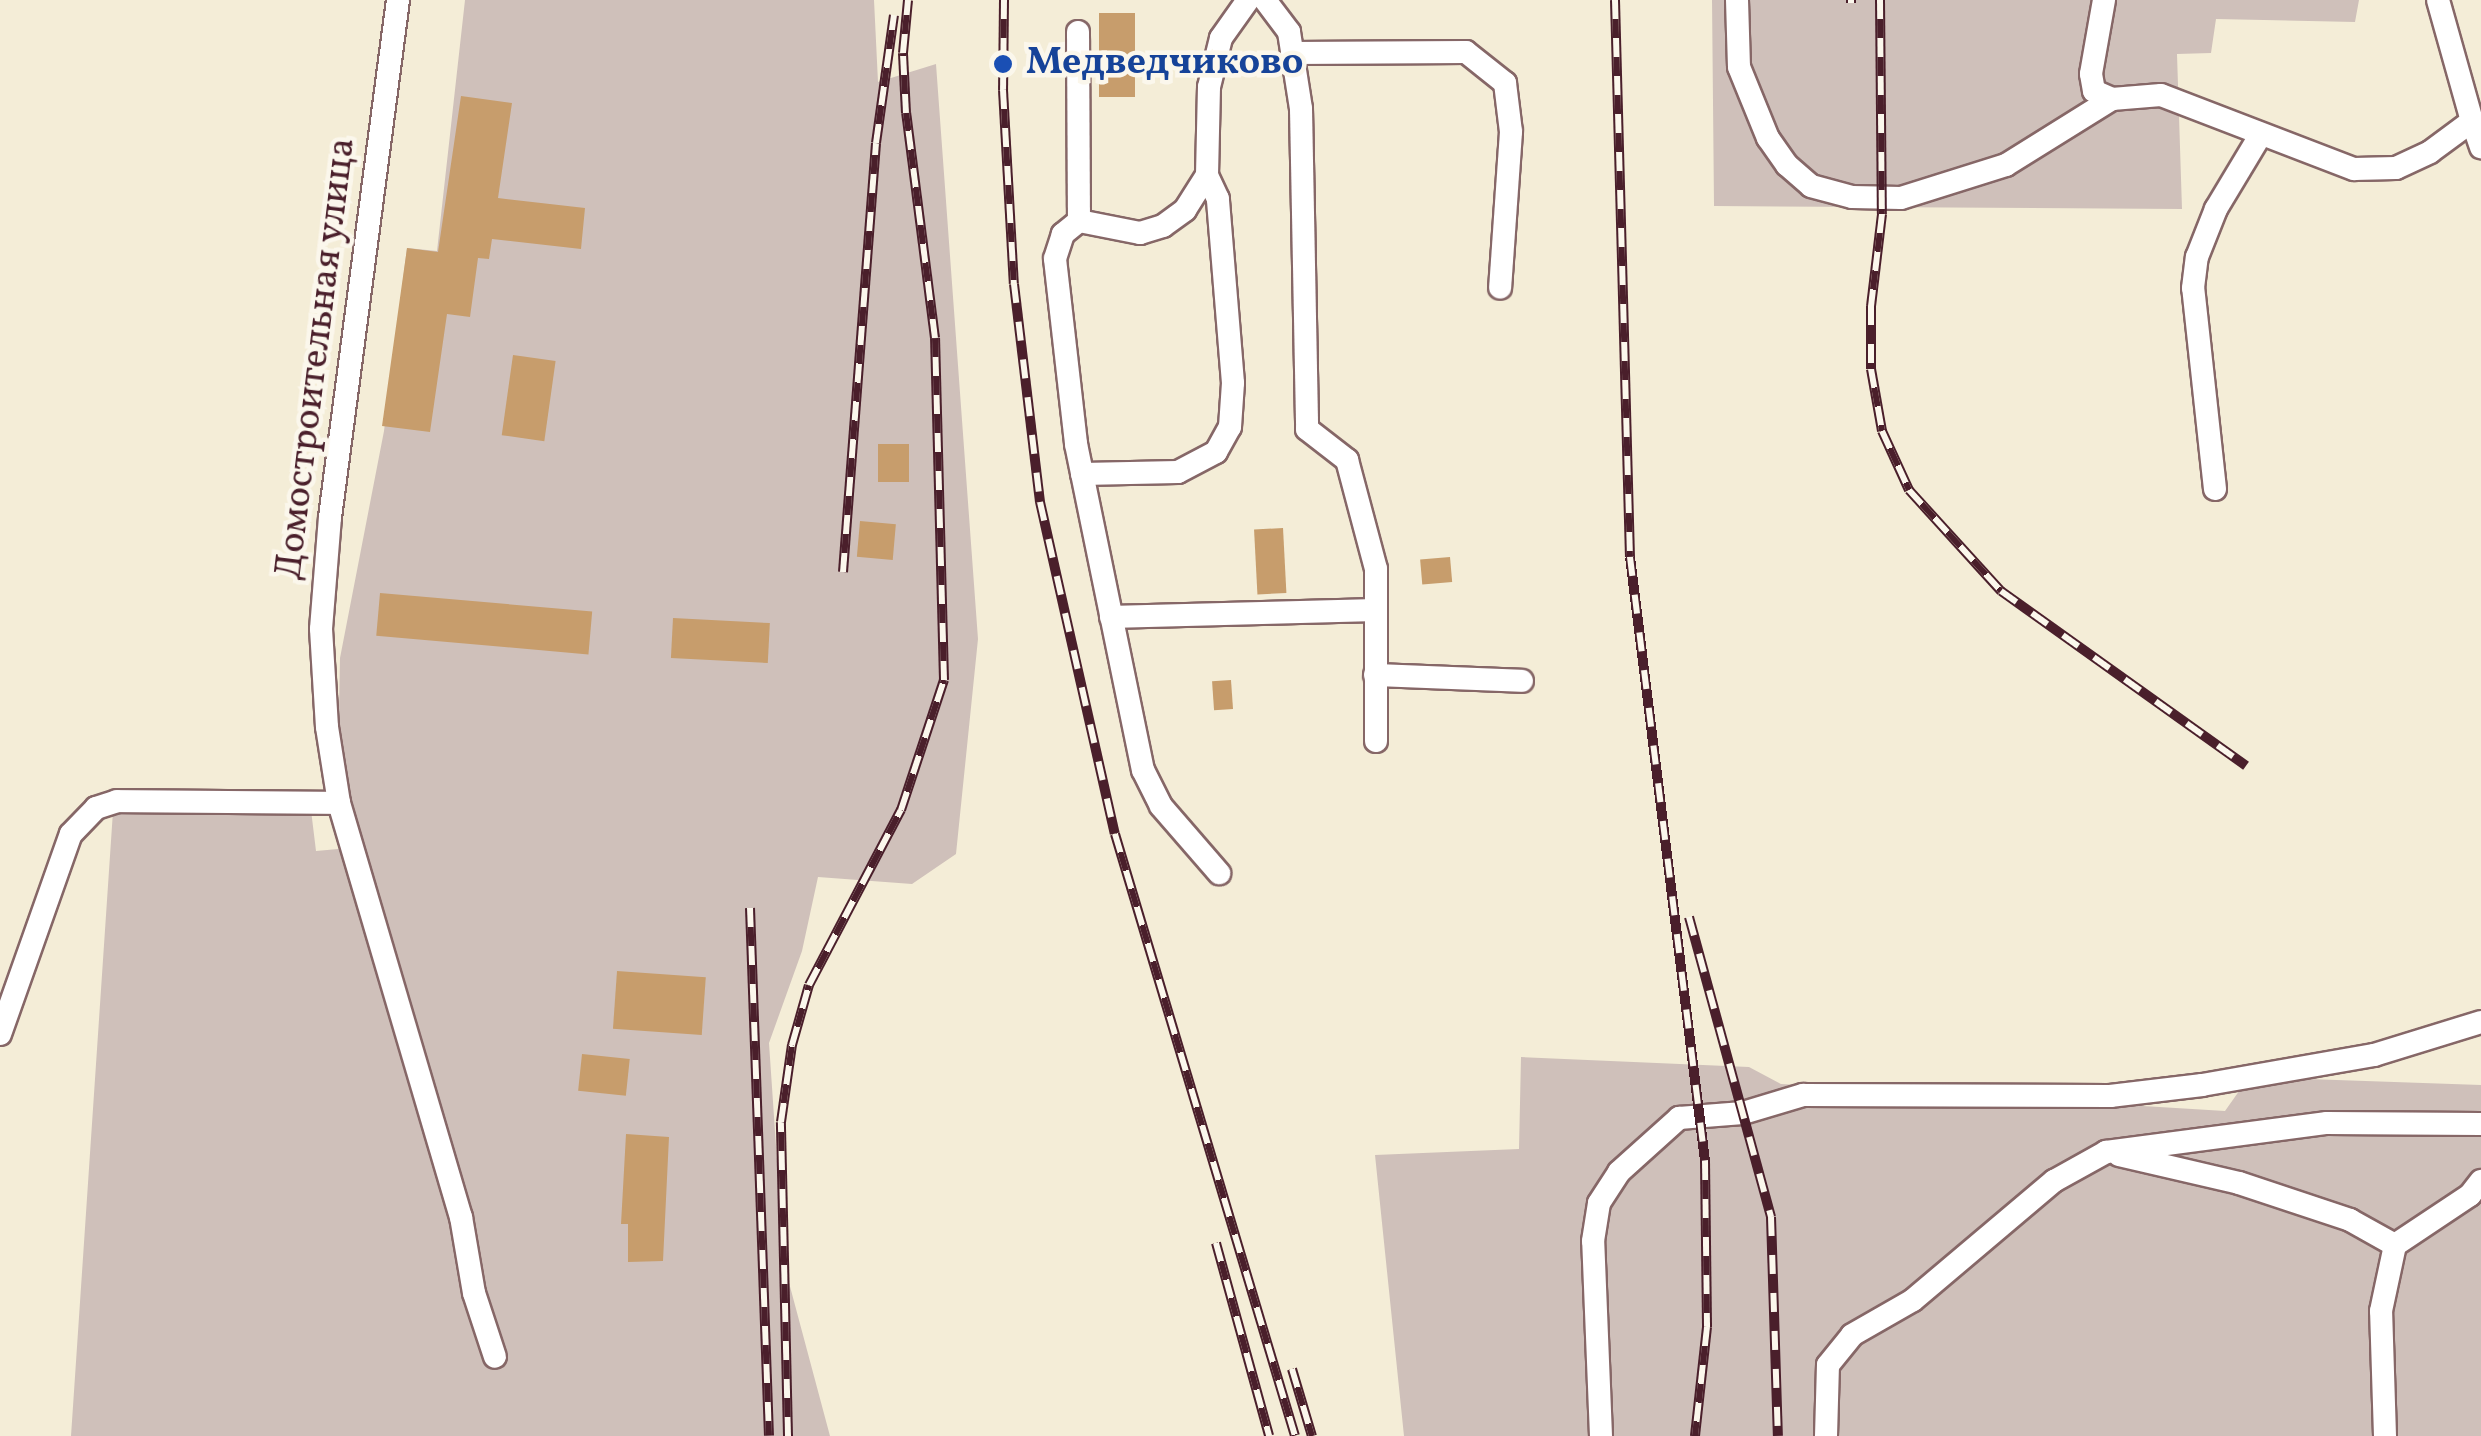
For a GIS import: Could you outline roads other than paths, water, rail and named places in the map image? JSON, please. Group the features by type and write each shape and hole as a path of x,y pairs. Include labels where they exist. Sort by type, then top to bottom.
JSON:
{"street":[{"name":"Домостроительная улица","path":"398,0 330,517 321,629 327,728 339,804 461,1217 474,1293 496,1357"},
{"path":"1082,474 1178,472 1216,452 1230,427 1233,384 1218,199 1207,175 1209,87 1221,38 1248,0"},
{"path":"1265,0 1289,32 1301,110 1307,429 1347,460 1376,568 1376,742"},
{"path":"1737,0 1739,68 1768,138 1787,165 1811,186 1852,197 1901,198 2006,165 2112,99 2161,95 2354,169 2396,168 2430,152 2472,121"},
{"path":"2104,0 2090,74 2094,91 2112,99"},
{"path":"2438,0 2481,147"},
{"path":"1078,32 1079,221"},
{"path":"1292,53 1466,52 1504,82 1511,132 1500,288"},
{"path":"2215,489 2192,288 2197,257 2216,209 2261,134"},
{"path":"1207,175 1184,210 1164,226 1140,232 1079,221 1063,234 1054,259 1082,474 1143,770 1160,806 1219,873"},
{"path":"1112,617 1375,610"},
{"path":"1376,675 1522,680"},
{"path":"0,1034 70,834 96,808 117,801 339,804"},
{"path":"1601,1436 1593,1241 1599,1203 1619,1172 1679,1118 1743,1113 1803,1095 2110,1096 2165,1090 2374,1055 2481,1022"},
{"path":"1826,1436 1828,1364 1852,1335 1913,1300 2054,1181 2106,1152 2327,1122 2481,1124"},
{"path":"2106,1152 2257,1189 2350,1220 2395,1245"},
{"path":"2386,1436 2381,1311 2395,1245 2470,1195 2481,1181"}],"railway":[{"path":"788,1436 781,1122 792,1045 809,985 901,810 944,680 935,338 906,113 903,53 908,0"},
{"path":"1004,0 1003,90 1014,284 1040,502 1115,834 1295,1436"},
{"path":"1615,0 1630,557 1705,1161 1707,1327 1695,1436"},
{"path":"1880,0 1882,214 1871,306 1871,369 1882,431 1909,490 2001,591 2246,766"},
{"path":"843,572 876,143 894,15"},
{"path":"750,908 769,1436"},
{"path":"1689,917 1771,1217 1778,1436"},
{"path":"1216,1243 1269,1436"},
{"path":"1292,1369 1312,1436"}],"place":[{"name":"Медведчиково","path":"1003,64"}]}
